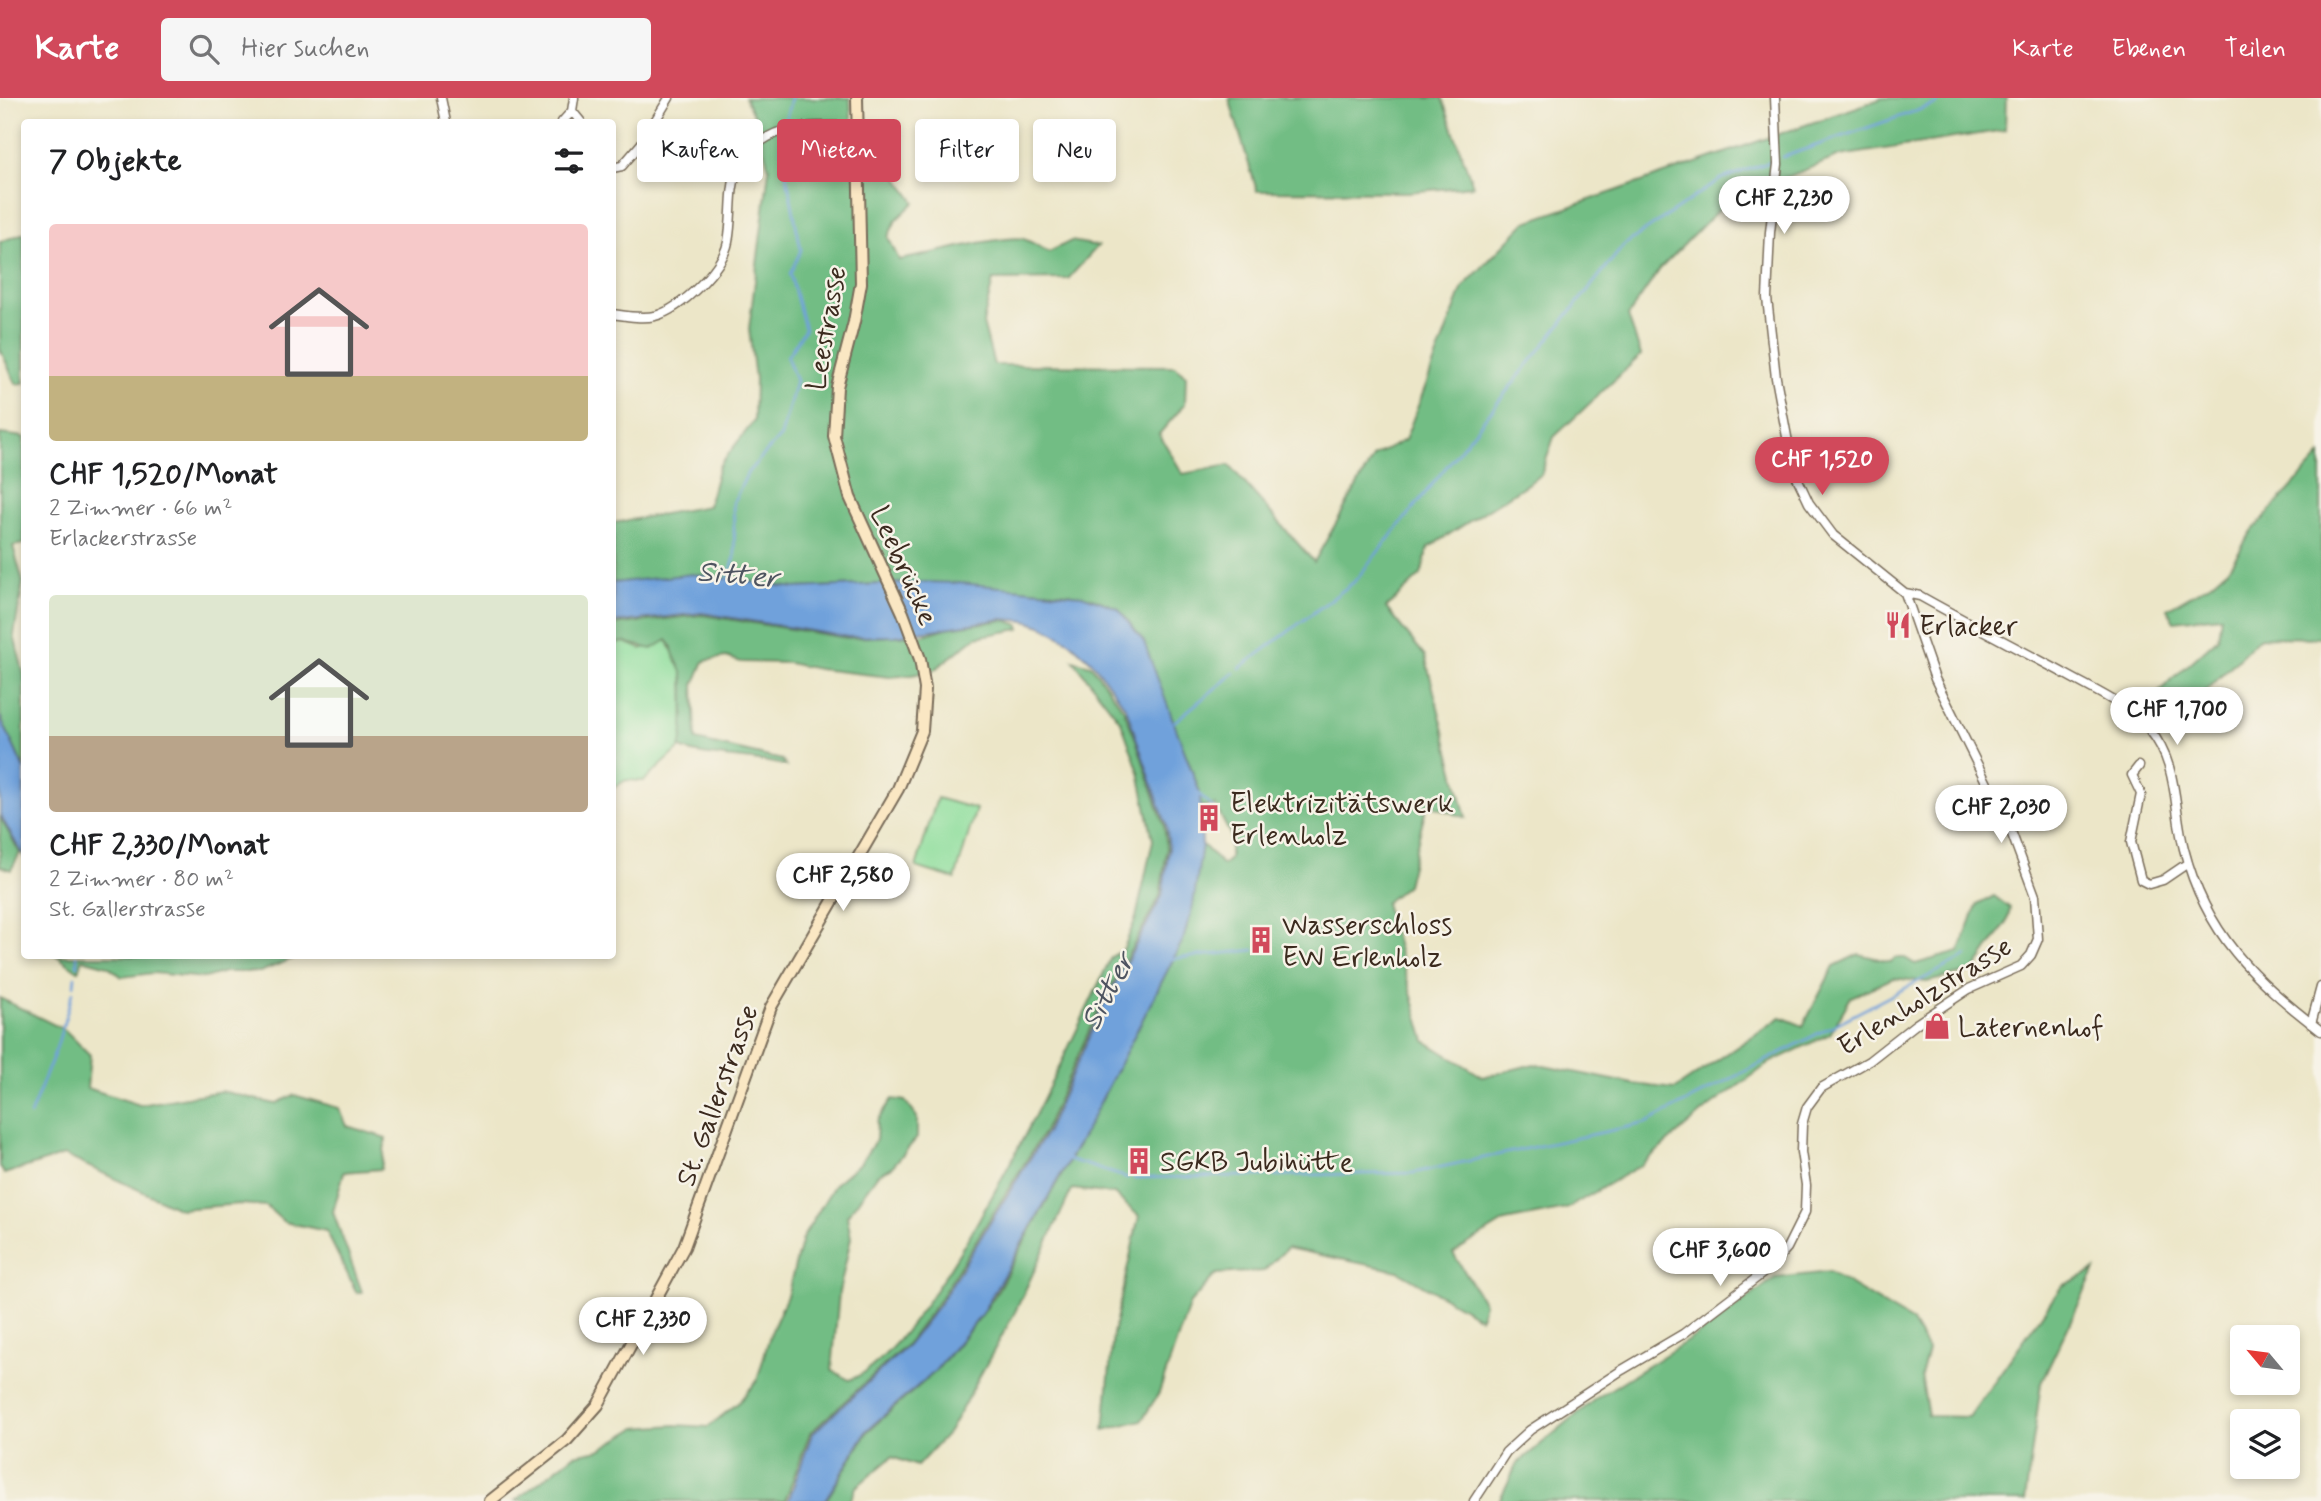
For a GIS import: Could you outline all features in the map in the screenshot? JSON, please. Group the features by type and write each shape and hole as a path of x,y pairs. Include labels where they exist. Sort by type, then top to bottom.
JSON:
{"street":[{"path":"442,98 446,119"},
{"path":"565,119 572,111 574,98"},
{"path":"616,167 622,166 640,144 669,98"},
{"name":"Leestrasse","path":"857,98 858,119"},
{"path":"1775,98 1778,164 1770,232 1767,298 1776,378 1793,469 1809,503 1833,535 1905,593 1920,596 2016,647 2108,698 2140,720 2160,745 2169,762 2188,863 2210,918 2233,954 2270,992 2321,1031"},
{"path":"572,111 579,119"},
{"path":"616,315 657,316 677,306 716,268 729,242 731,189 739,167 751,150 768,136 777,134"},
{"name":"Leestrasse","path":"845,481 837,453 834,413 860,283 859,182"},
{"name":"Leebrücke","path":"845,481 908,623 922,668"},
{"name":"Erlenholzstrasse","path":"1474,1501 1506,1452 1530,1430 1683,1334 1767,1270 1787,1248 1805,1212 1802,1124 1807,1107 1821,1088 1869,1061 1916,1024 1969,989 2021,966 2034,949 2038,939 2035,896 2012,834 1935,679 1905,593"},
{"name":"St. Gallerstrasse","path":"490,1501 567,1440 590,1417 673,1268 709,1183 771,1007 912,760 924,716 922,668"},
{"path":"2139,766 2132,775 2141,794 2131,842 2141,880 2149,884 2163,880 2188,863"},
{"path":"2311,1024 2321,988"}],"green space":[{"path":"745,98 850,98 851,119 777,119 777,182 900,182 915,202 896,220 888,237 899,260 1014,238 1024,239 1049,252 1071,241 1098,246 1068,279 993,280 983,323 994,365 1175,366 1186,376 1185,404 1159,434 1183,474 1229,465 1314,562 1374,456 1405,440 1463,287 1526,222 1883,98 2006,98 2005,130 1840,156 1727,201 1660,269 1628,316 1641,355 1554,437 1541,475 1428,548 1421,575 1386,608 1425,656 1466,818 1427,804 1407,885 1385,903 1425,1041 1483,1077 1534,1064 1633,1084 1675,1089 1781,1017 1803,1026 1834,966 1859,954 1891,962 1895,958 1905,958 1915,964 1959,952 1977,905 1994,896 2010,908 2007,922 1973,971 1927,982 1893,978 1851,997 1830,1034 1771,1062 1709,1107 1641,1165 1566,1209 1505,1221 1453,1253 1484,1303 1480,1318 1398,1271 1287,1248 1264,1271 1216,1274 1190,1303 1159,1393 1142,1420 1104,1430 1113,1334 1139,1216 1114,1194 1072,1189 1015,1312 949,1432 917,1466 892,1457 856,1487 850,1501 826,1501 868,1431 936,1371 995,1295 1085,1132 1183,940 1193,905 1202,844 1223,865 1230,858 1230,834 1215,805 1200,807 1200,793 1160,693 1144,642 1118,608 1069,593 925,582 795,588 706,575 679,575 660,580 616,583 616,522 708,506 719,466 754,421 755,379 749,329 769,169 763,146 763,119 755,119"},
{"path":"1229,98 1442,98 1473,186 1408,192 1257,191"},
{"path":"21,234 21,383 16,384 0,349 0,242"},
{"path":"0,434 21,437 21,545 13,546 21,575 21,594 14,635 21,663 21,762 0,716"},
{"path":"2321,455 2321,638 2260,637 2172,725 2160,728 2145,715 2146,703 2218,638 2221,616 2174,621 2167,609 2212,583 2228,569 2252,531"},
{"path":"702,615 847,638 923,635 947,628 1005,620 1019,625 1020,629 976,637 934,670 912,675 890,677 788,663 741,662 726,657 704,661 694,685 696,740 782,760 786,766 680,748 684,682 672,646 667,640 652,649 624,642 616,643 616,625"},
{"path":"667,640 683,673 684,737 680,748 644,781 626,780 616,786 616,643 624,642 641,649"},
{"path":"1073,660 1091,665 1124,710 1136,740 1164,825 1167,849 1160,896 1098,1011 1044,1132 936,1305 905,1346 810,1433 785,1501 515,1501 574,1455 599,1450 636,1428 675,1425 708,1427 738,1403 757,1381 770,1335 787,1296 802,1239 835,1184 861,1162 876,1140 877,1121 892,1099 905,1101 917,1117 917,1138 891,1168 878,1174 847,1216 851,1238 839,1292 832,1370 849,1380 881,1358 918,1315 957,1257 1032,1121 1111,957 1123,950 1136,918 1153,840 1139,772 1121,722"},
{"path":"937,798 976,809 955,879 916,867"},
{"path":"0,817 20,853 11,870 0,866"},
{"path":"61,959 82,959 78,971"},
{"path":"82,959 292,959 260,972 224,972 205,978 153,973 122,977 108,966"},
{"path":"0,998 65,1030 90,1055 87,1088 140,1105 222,1091 275,1104 294,1095 339,1108 347,1126 386,1138 381,1169 344,1172 333,1212 362,1292 357,1293 326,1231 284,1222 266,1206 240,1204 180,1209 64,1155 4,1174 0,1166"},
{"path":"2095,1270 2041,1383 2025,1501 1499,1501 1517,1464 1595,1399 1711,1326 1775,1278 1829,1272 1911,1321 1928,1350 1921,1376 1928,1416 1969,1417 2062,1286"}],"water":[{"path":"692,574 795,588 925,582 1082,595 1118,608 1144,642 1200,793 1202,844 1193,905 1183,940 1085,1132 981,1315 935,1371 867,1430 825,1501 788,1501 812,1434 906,1347 938,1306 1046,1133 1100,1012 1162,896 1169,849 1166,824 1126,708 1093,663 1070,642 1044,627 1026,621 1002,619 895,636 848,637 702,613 616,623 616,583"},
{"path":"0,716 21,762 21,852 0,815"}],"waterway":[{"path":"786,119 791,98"},
{"path":"1783,157 1936,104 1939,98"},
{"path":"1240,668 1354,582 1624,245 1721,179 1770,162"},
{"name":"Sitter","path":"727,582 735,557 733,503 748,472 781,436 796,381 787,357 805,329 790,274 801,250 788,182"},
{"path":"1174,722 1234,673"},
{"path":"1198,793 1213,808"},
{"path":"1171,959 1254,950"},
{"path":"1133,1178 1413,1173 1646,1123 1967,956"},
{"path":"77,959 77,965"},
{"path":"74,985 75,977"},
{"path":"30,1115 56,1049 73,992"},
{"path":"1068,1159 1128,1178"}],"place":[{"name":"Erlacker","path":"1898,625"},
{"name":"Elektrizitätswerk Erlenholz","path":"1209,818"},
{"name":"Wasserschloss EW Erlenholz","path":"1261,940"},
{"name":"Laternenhof","path":"1937,1026"},
{"name":"SGKB Jubihütte","path":"1139,1161"}]}
